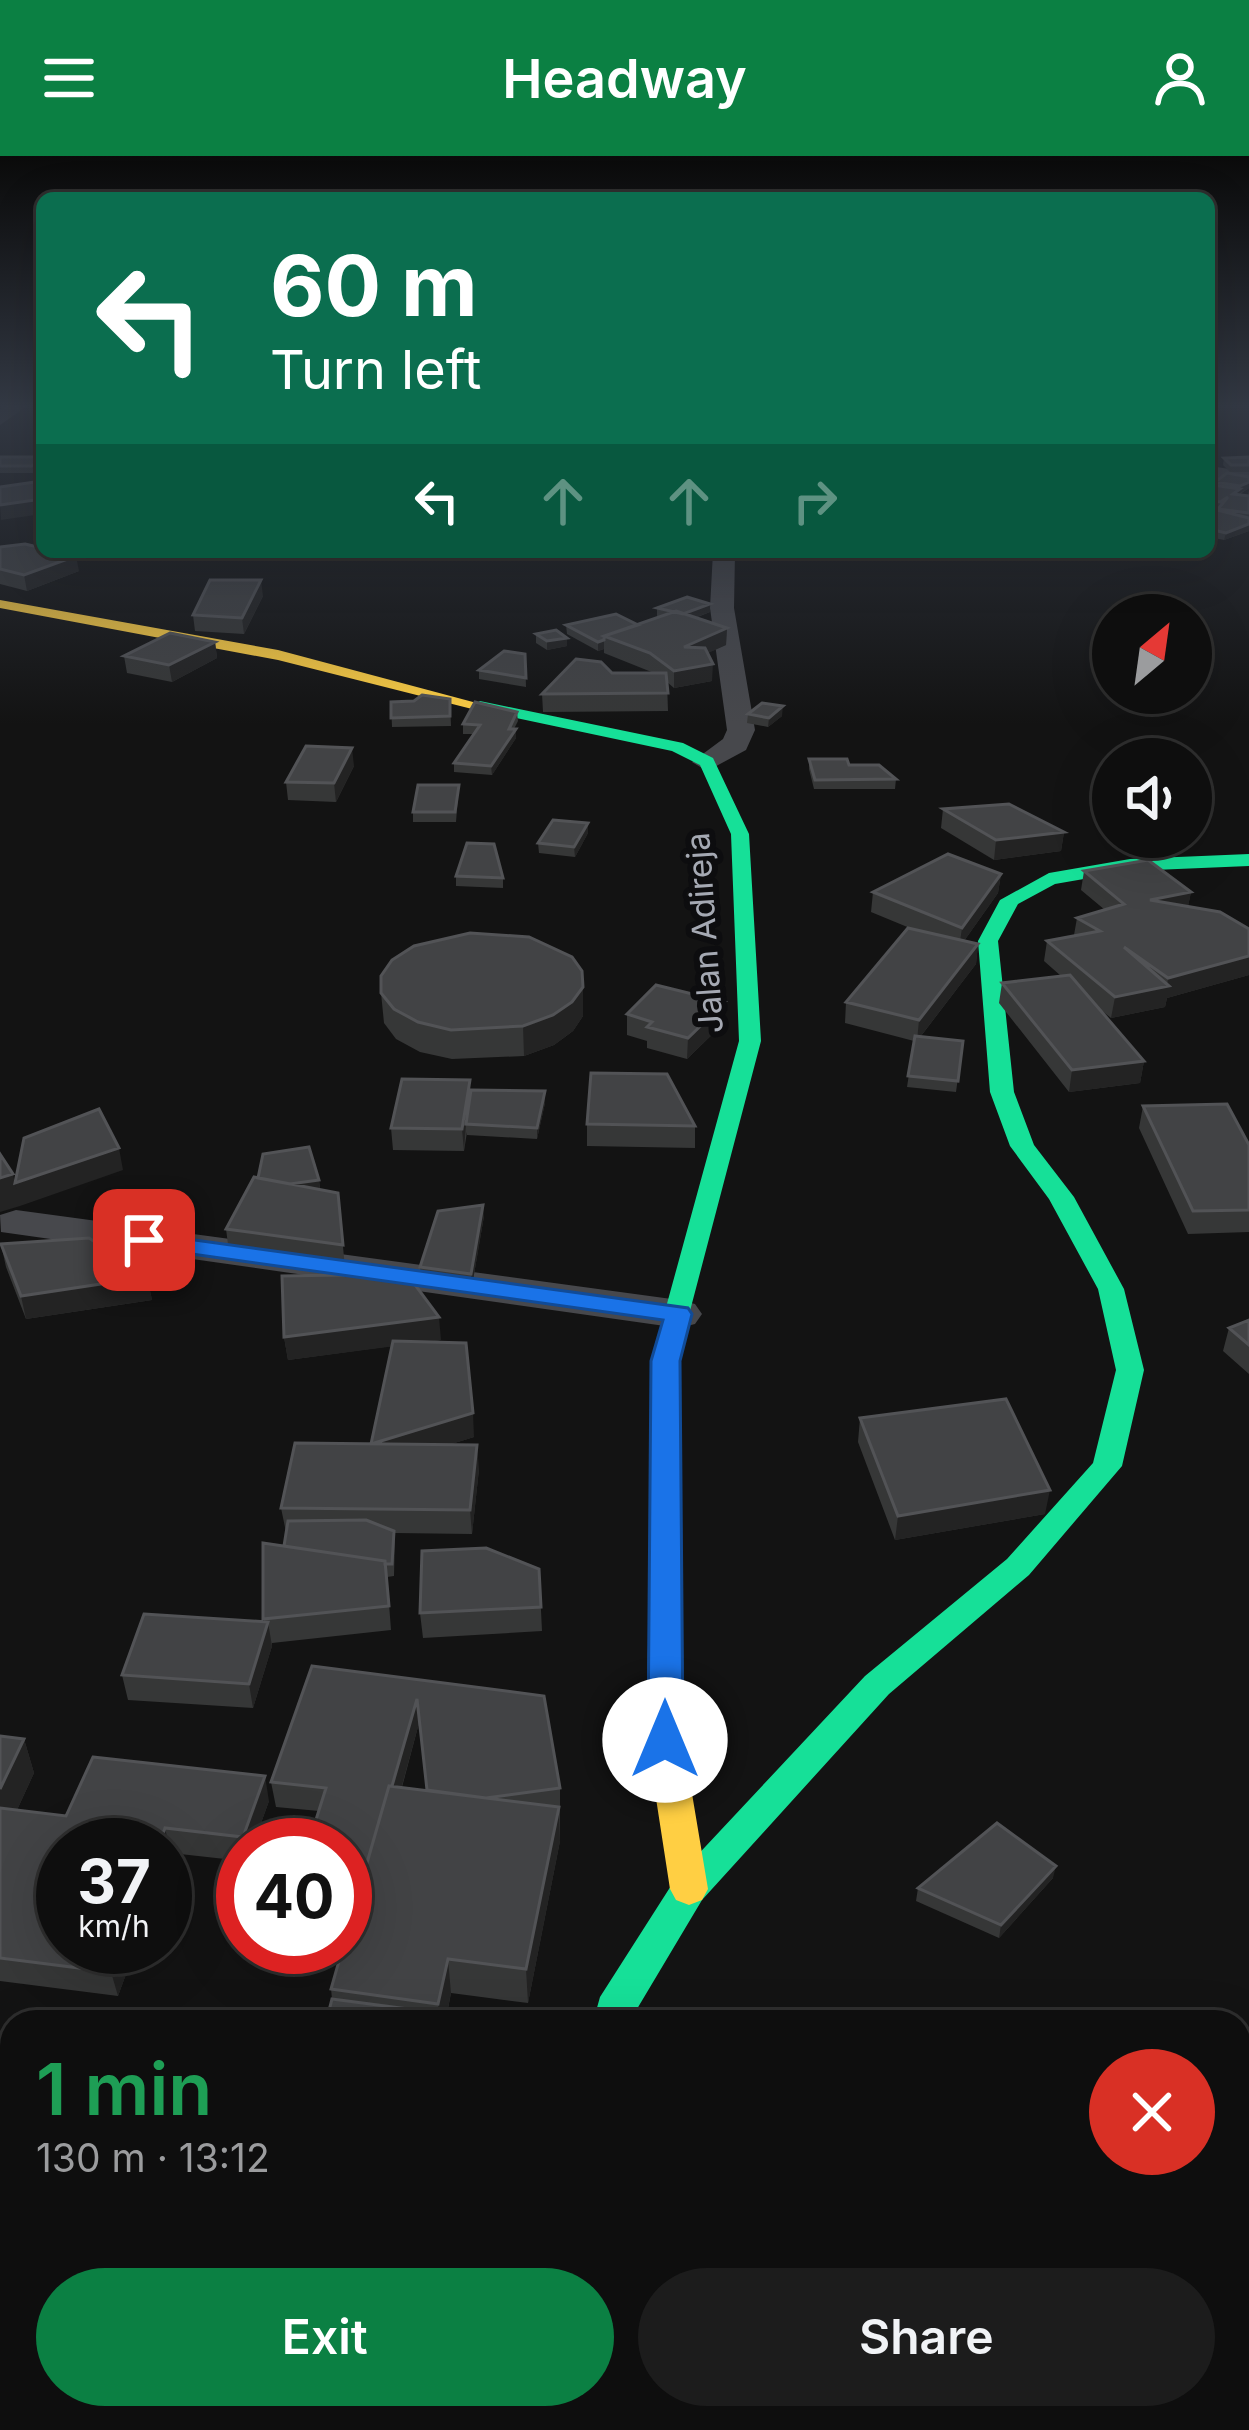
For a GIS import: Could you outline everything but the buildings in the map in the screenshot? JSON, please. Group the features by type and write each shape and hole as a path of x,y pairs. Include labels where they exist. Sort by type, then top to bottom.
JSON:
{"street":[{"path":"0,604 278,655 518,716 677,747 707,762 736,744 741,730 722,608 724,558"},
{"name":"Jalan Adireja","path":"688,1889 665,1740 665,1361 750,1041 740,834 707,762"},
{"path":"614,2010 688,1889 877,1685 1018,1567 1107,1466 1130,1370 1111,1289 1061,1197 1022,1146 1002,1092 988,941 1010,900 1049,879 1110,868 1249,860"},
{"path":"16,1223 679,1314"}],"traffic: fast":[{"path":"480,706 677,747 707,762 740,834 750,1041 665,1362"},
{"path":"614,2010 689,1889 877,1685 1018,1567 1107,1466 1130,1370 1111,1289 1061,1197 1022,1146 1002,1092 988,941 1010,900 1049,879 1130,865 1249,860"}],"traffic: slow":[{"path":"0,604 278,655 480,706"},
{"path":"665,1362 665,1740 689,1889"}],"route":[{"path":"144,1240 679,1314 665,1361 665,1740"}]}
